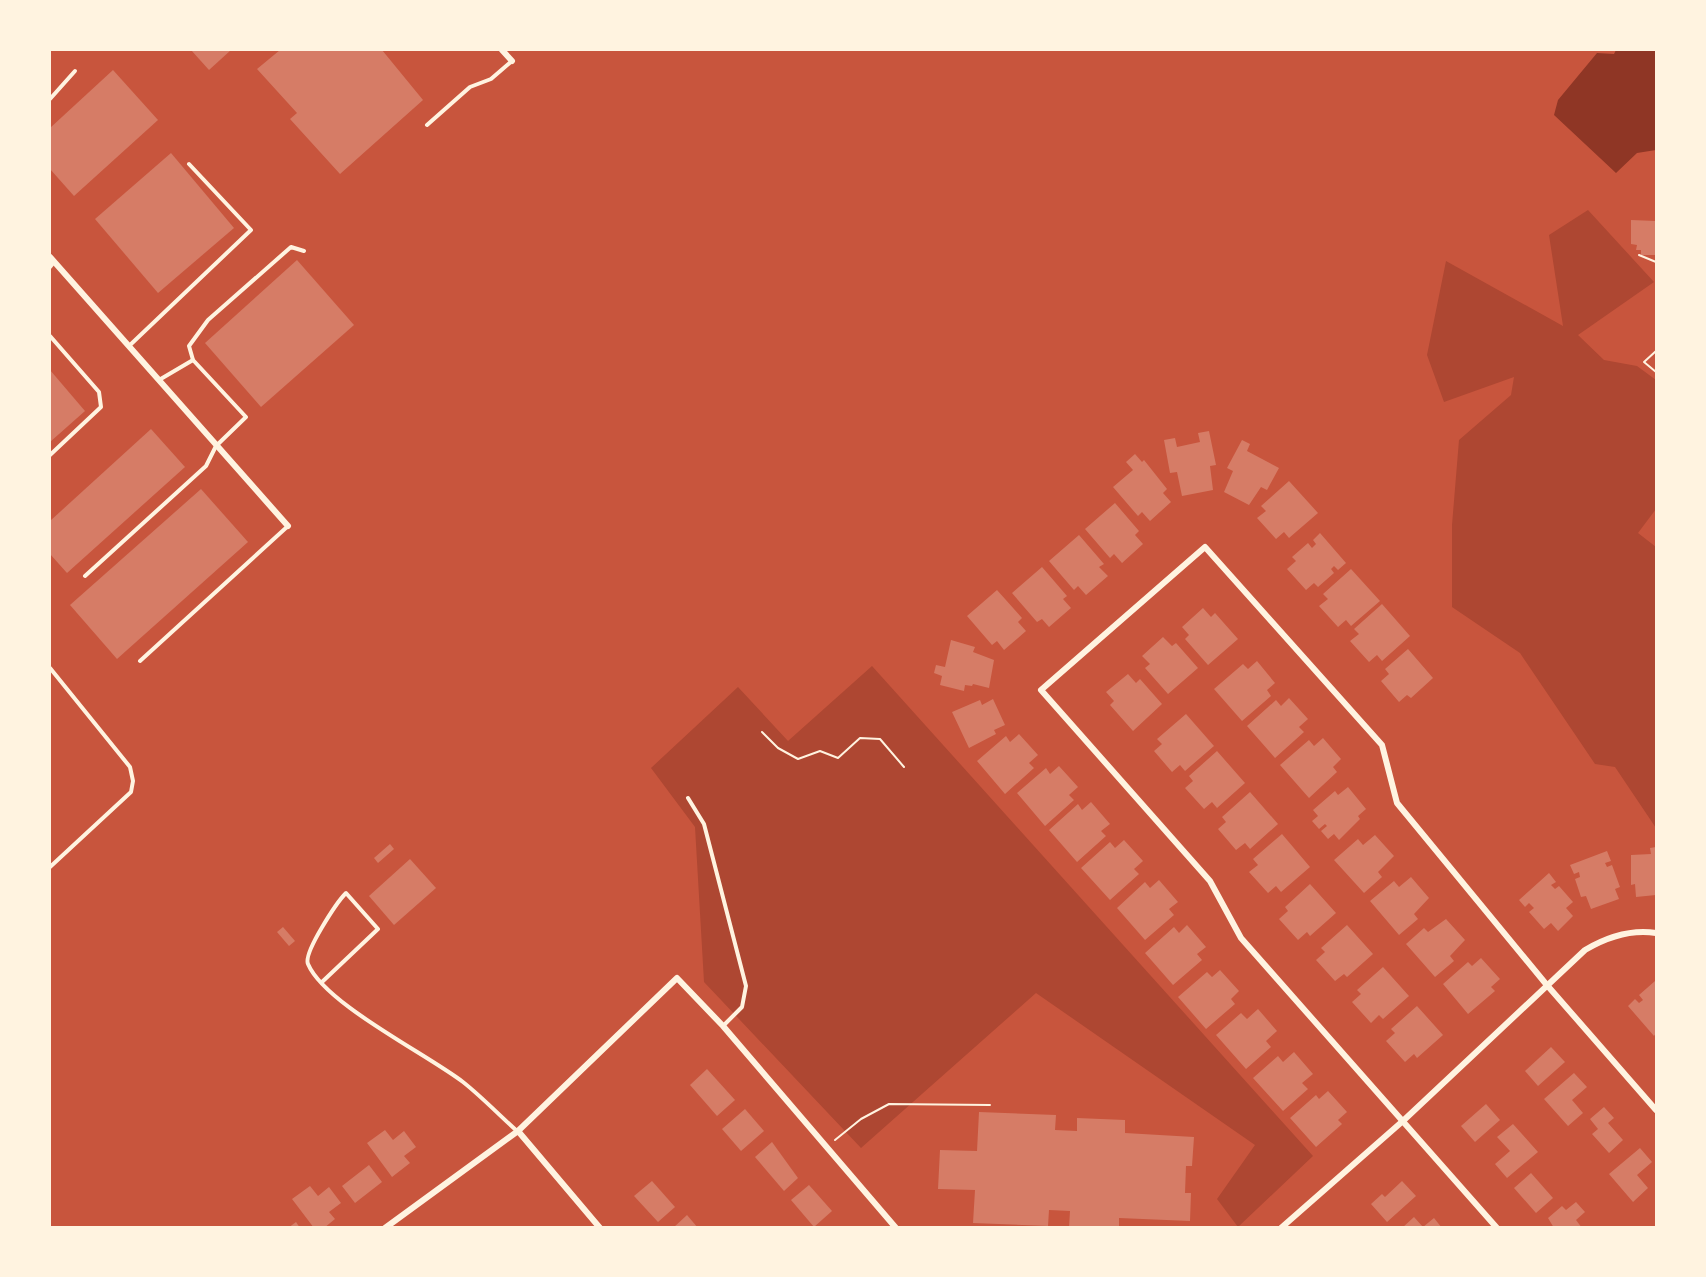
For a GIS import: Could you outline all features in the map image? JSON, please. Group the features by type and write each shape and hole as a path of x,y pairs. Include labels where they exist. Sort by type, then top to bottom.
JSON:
{"street":[{"path":"502,50 512,61"},
{"path":"51,262 129,346 288,526"},
{"path":"1497,1227 1241,938 1210,881 1041,690 1205,547 1383,745 1397,802 1546,984 1656,1110"},
{"path":"1281,1227 1404,1120 1546,984 1585,950 1602,940 1623,934 1656,933"},
{"path":"385,1227 518,1131 677,978 723,1026 896,1227"},
{"path":"518,1131 600,1227"}],"lane":[{"path":"426,125 470,87 491,79 512,61"},
{"path":"50,99 75,71"},
{"path":"129,346 251,230 189,164"},
{"path":"85,576 206,466 216,446 246,417 193,360 189,346 208,320 291,247 304,250"},
{"path":"50,336 99,392 101,407 50,455"},
{"path":"158,380 193,360"},
{"path":"140,661 288,526"},
{"path":"50,668 130,768 134,781 130,792 50,867"},
{"path":"688,798 706,831 746,986 742,1008 723,1026"},
{"path":"322,982 378,929 346,893 307,958 308,964 322,982 340,1002 464,1083 518,1131"}],"path":[{"path":"1639,255 1656,262"},
{"path":"1656,351 1644,363 1656,372"},
{"path":"762,732 778,748 798,759 820,751 838,758 860,738 880,739 904,767"},
{"path":"826,1148 861,1119 889,1104 990,1105"}],"shaded area":[{"path":"1616,50 1656,50 1656,150 1637,153 1616,173 1554,115 1558,100 1597,53 1614,54"},
{"path":"1588,210 1654,282 1578,335 1604,360 1637,366 1656,380 1656,509 1638,533 1656,547 1656,828 1615,767 1595,764 1520,653 1452,607 1452,525 1459,440 1511,395 1514,377 1444,402 1427,355 1446,261 1563,326 1549,235"},
{"path":"872,666 1313,1156 1238,1227 1217,1199 1255,1145 1036,993 861,1148 704,982 695,827 651,768 738,687 788,741"}],"building":[{"path":"191,50 231,50 209,70"},
{"path":"280,50 382,50 423,100 340,174 290,119 297,113 257,69"},
{"path":"113,70 158,120 74,196 50,169 50,128"},
{"path":"171,153 234,228 158,293 95,219"},
{"path":"1631,220 1656,221 1656,255 1641,255 1641,250 1636,250 1637,245 1631,244"},
{"path":"297,260 354,325 261,407 205,343"},
{"path":"50,370 85,411 50,442"},
{"path":"151,429 185,467 67,573 50,554 50,521"},
{"path":"1209,431 1216,465 1210,466 1213,490 1182,496 1177,472 1170,473 1164,440 1175,438 1177,447 1200,442 1198,433"},
{"path":"1242,440 1250,444 1247,451 1279,468 1267,490 1261,487 1249,505 1224,492 1233,471 1227,468"},
{"path":"1135,454 1142,462 1144,460 1167,489 1163,493 1171,502 1150,521 1142,512 1138,516 1113,487 1133,470 1126,462"},
{"path":"1289,481 1318,513 1289,538 1284,532 1276,539 1257,518 1266,511 1261,506"},
{"path":"201,489 248,542 117,659 70,605"},
{"path":"1115,503 1139,531 1135,535 1143,544 1122,563 1114,554 1110,558 1085,529"},
{"path":"1320,533 1346,563 1338,570 1334,566 1331,569 1334,573 1318,587 1314,583 1306,590 1287,569 1296,561 1292,557 1308,543 1312,548 1316,544 1313,540"},
{"path":"1079,535 1104,564 1099,567 1108,576 1086,595 1078,586 1074,590 1049,561"},
{"path":"1042,567 1067,596 1063,599 1071,608 1049,627 1042,619 1037,622 1012,593"},
{"path":"1351,569 1380,601 1351,626 1346,620 1338,627 1319,606 1328,599 1323,594"},
{"path":"997,590 1022,618 1018,622 1026,631 1004,650 997,641 992,645 967,616"},
{"path":"1382,604 1410,636 1382,661 1377,655 1369,662 1350,641 1359,634 1354,629"},
{"path":"1203,608 1211,617 1215,613 1238,639 1208,665 1185,639 1189,635 1182,627"},
{"path":"1163,637 1172,646 1176,643 1198,668 1168,694 1145,668 1150,664 1142,656"},
{"path":"951,640 975,647 973,652 994,660 989,688 973,684 972,686 965,685 964,691 940,685 942,676 934,673 936,665 945,667"},
{"path":"1408,649 1433,678 1411,698 1407,695 1399,702 1381,681 1389,674 1385,669"},
{"path":"1257,661 1275,683 1267,690 1271,696 1242,721 1214,689 1243,664 1248,669"},
{"path":"1128,674 1136,683 1140,679 1162,704 1133,731 1110,705 1114,701 1106,692"},
{"path":"1289,698 1308,719 1299,727 1304,732 1275,758 1247,726 1276,700 1281,706"},
{"path":"993,699 1005,725 994,730 996,734 969,748 952,712 980,700 982,705"},
{"path":"1186,714 1214,746 1185,771 1180,765 1172,772 1154,751 1162,744 1157,739"},
{"path":"1019,734 1038,755 1029,763 1034,768 1005,794 977,761 1006,736 1010,742"},
{"path":"1323,738 1341,759 1333,767 1337,772 1309,798 1280,765 1309,740 1314,746"},
{"path":"1217,751 1245,783 1217,808 1212,802 1204,809 1185,788 1193,781 1189,776"},
{"path":"1059,766 1078,787 1069,795 1074,800 1045,826 1017,793 1046,768 1050,774"},
{"path":"1348,787 1366,809 1358,816 1360,819 1339,840 1334,834 1328,839 1321,831 1327,826 1325,824 1319,829 1312,821 1318,816 1313,810 1335,791 1338,795"},
{"path":"1250,792 1278,824 1250,849 1245,843 1236,850 1218,829 1226,822 1222,817"},
{"path":"1091,802 1110,824 1101,831 1106,836 1077,862 1049,830 1078,804 1082,810"},
{"path":"1282,834 1310,867 1281,892 1276,886 1268,893 1249,872 1258,865 1253,859"},
{"path":"1375,835 1394,856 1378,872 1382,877 1364,893 1334,860 1358,839 1363,845"},
{"path":"1124,840 1143,861 1134,869 1139,874 1110,900 1081,868 1110,842 1115,848"},
{"path":"390,844 394,849 378,863 374,858"},
{"path":"1656,847 1656,895 1636,897 1635,884 1631,885 1631,855 1651,854 1650,848"},
{"path":"1607,851 1611,861 1605,863 1607,867 1612,865 1620,887 1615,889 1619,899 1591,909 1586,896 1581,897 1575,879 1580,877 1579,872 1574,874 1570,865"},
{"path":"410,859 436,888 394,925 369,896"},
{"path":"1549,873 1556,882 1551,885 1555,889 1559,886 1573,902 1566,908 1573,916 1558,931 1551,923 1544,929 1529,912 1534,908 1529,903 1525,907 1519,900"},
{"path":"1411,877 1429,898 1414,914 1418,919 1399,935 1370,901 1394,881 1399,887"},
{"path":"1159,880 1178,902 1169,909 1174,915 1145,940 1117,908 1145,882 1150,888"},
{"path":"1310,884 1336,913 1310,936 1307,932 1298,940 1279,919 1288,911 1285,907"},
{"path":"1446,919 1465,940 1450,956 1454,961 1435,977 1406,944 1424,928 1428,932"},
{"path":"1187,925 1206,947 1197,954 1202,960 1173,985 1145,953 1174,927 1179,933"},
{"path":"1347,925 1373,954 1347,977 1344,974 1335,981 1316,960 1325,952 1321,948"},
{"path":"283,927 295,941 289,946 277,932"},
{"path":"1481,958 1500,979 1491,987 1495,991 1468,1014 1443,984 1468,962 1472,966"},
{"path":"1383,967 1409,996 1383,1019 1379,1015 1371,1023 1352,1002 1361,994 1357,990"},
{"path":"1220,970 1239,991 1231,999 1235,1004 1206,1029 1178,997 1207,972 1212,977"},
{"path":"1655,981 1656,1033 1654,1036 1628,1006 1635,999 1639,1003 1643,1000 1639,995"},
{"path":"1417,1006 1443,1035 1417,1058 1414,1054 1405,1062 1386,1041 1395,1033 1391,1029"},
{"path":"1258,1009 1277,1031 1266,1041 1271,1047 1246,1069 1216,1035 1241,1013 1247,1019"},
{"path":"1551,1047 1565,1062 1538,1086 1525,1071"},
{"path":"1294,1052 1313,1074 1302,1083 1308,1089 1283,1111 1253,1078 1278,1056 1283,1062"},
{"path":"707,1069 735,1100 717,1116 690,1085"},
{"path":"1574,1073 1587,1087 1572,1100 1583,1113 1568,1126 1544,1099"},
{"path":"1328,1091 1347,1112 1338,1120 1342,1124 1316,1147 1290,1118 1316,1095 1319,1099"},
{"path":"1486,1104 1500,1120 1475,1142 1461,1126"},
{"path":"1604,1107 1614,1118 1608,1123 1623,1140 1609,1153 1592,1134 1598,1129 1590,1119"},
{"path":"745,1109 764,1131 741,1151 722,1129"},
{"path":"979,1112 1056,1115 1055,1130 1077,1131 1077,1118 1125,1120 1125,1133 1194,1137 1192,1166 1186,1166 1185,1193 1191,1193 1190,1221 1119,1218 1119,1228 1069,1228 1070,1211 1049,1210 1048,1226 973,1223 975,1190 938,1189 940,1150 977,1151"},
{"path":"1513,1124 1538,1152 1507,1178 1495,1164 1510,1151 1497,1137"},
{"path":"385,1130 393,1140 404,1131 416,1147 404,1156 410,1163 392,1177 367,1143"},
{"path":"772,1142 798,1178 784,1191 755,1157"},
{"path":"1640,1148 1652,1162 1637,1175 1648,1188 1633,1202 1609,1174"},
{"path":"369,1165 382,1182 355,1203 342,1186"},
{"path":"1531,1173 1553,1198 1536,1213 1514,1188"},
{"path":"652,1181 675,1207 658,1222 634,1196"},
{"path":"1402,1181 1416,1196 1387,1222 1371,1204 1382,1194 1385,1197"},
{"path":"809,1185 832,1211 814,1227 791,1200"},
{"path":"310,1186 318,1196 329,1187 341,1203 329,1212 335,1219 324,1228 314,1228 292,1199"},
{"path":"1576,1202 1585,1212 1576,1220 1582,1228 1554,1228 1548,1218 1562,1206 1566,1210"},
{"path":"687,1215 698,1228 673,1228"},
{"path":"1414,1217 1423,1227 1434,1218 1442,1228 1402,1228"},
{"path":"296,1222 300,1228 288,1228"}]}
